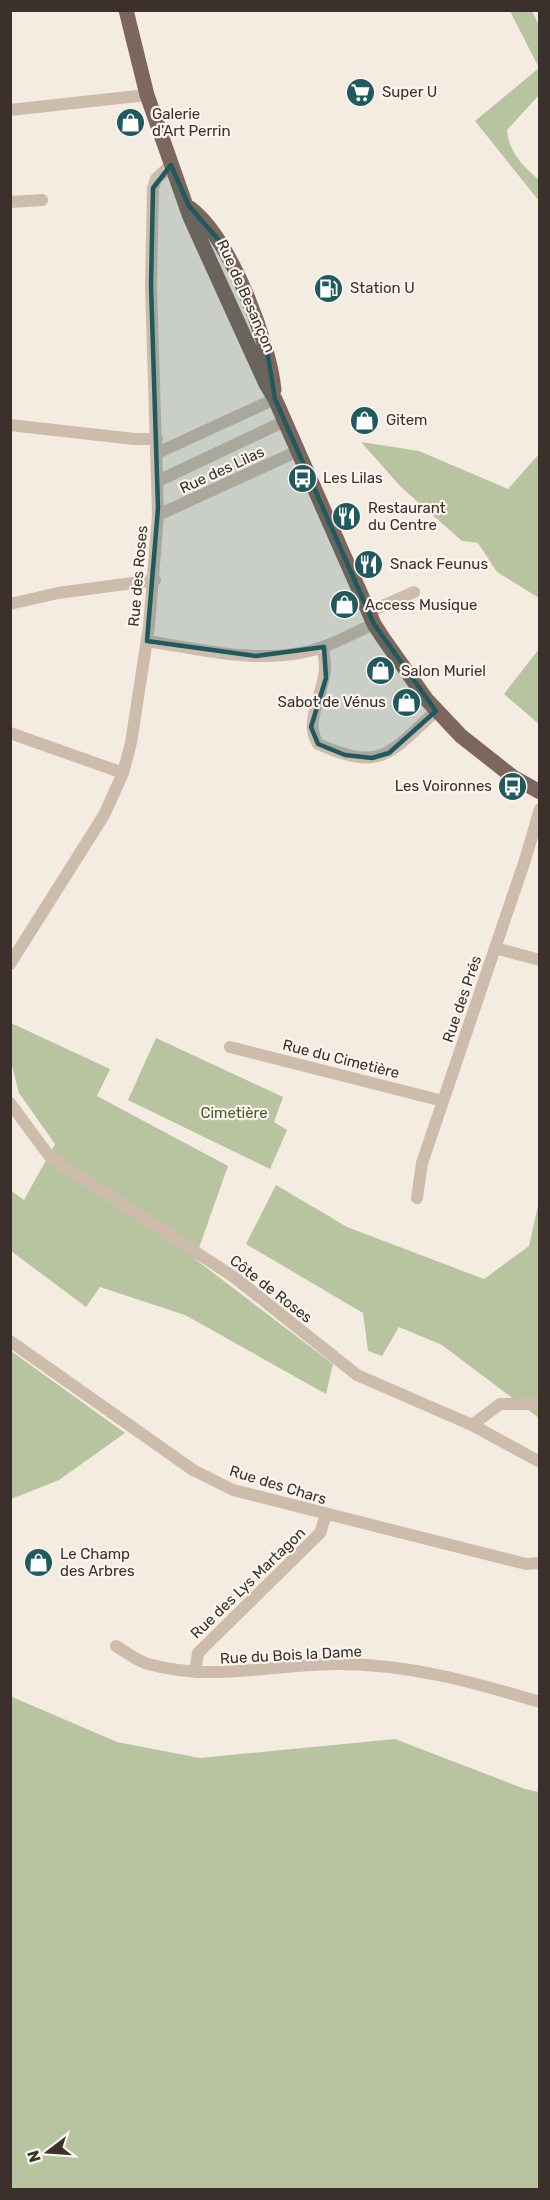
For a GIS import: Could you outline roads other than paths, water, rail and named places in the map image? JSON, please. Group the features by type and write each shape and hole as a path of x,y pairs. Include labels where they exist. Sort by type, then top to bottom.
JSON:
{"main road":[{"name":"Rue de Besançon","path":"126,11 147,95 171,165 189,206 198,213 217,238 243,289 267,350 275,399 371,618 436,711 482,755 540,792"}],"street":[{"path":"10,110 147,95"},
{"name":"Rue des Roses","path":"10,964 104,815 123,773 131,743 155,580 158,515 158,453 151,285 153,188 156,179 171,165"},
{"path":"10,202 42,200"},
{"path":"158,453 275,399"},
{"path":"158,481 285,420"},
{"path":"10,425 134,440 157,439"},
{"name":"Rue des Lilas","path":"158,515 298,451"},
{"path":"10,604 58,593 155,580"},
{"path":"147,641 256,656 293,654 322,648 414,592"},
{"path":"322,648 327,666 326,678 311,727 318,744 345,756 372,758 389,753 436,711"},
{"path":"10,733 123,773"},
{"name":"Rue des Prés","path":"417,1198 422,1163 540,809"},
{"path":"495,948 540,960"},
{"name":"Rue du Cimetière","path":"230,1047 443,1101"},
{"name":"Côte de Roses","path":"10,1103 50,1157 234,1277 351,1371 472,1425 540,1462"},
{"name":"Rue des Chars","path":"10,1341 193,1470 232,1490 526,1564 540,1563"},
{"path":"472,1425 500,1404 540,1404"},
{"name":"Rue des Lys Martagon","path":"195,1672 198,1653 320,1533 326,1515"},
{"name":"Rue du Bois la Dame","path":"116,1646 146,1664 195,1672 225,1674 338,1664 403,1668 478,1684 540,1702"}],"place":[{"name":"Super U","path":"361,92"},
{"name":"Galerie d'Art Perrin","path":"131,123"},
{"name":"Station U","path":"329,288"},
{"name":"Gitem","path":"365,420"},
{"name":"Les Lilas","path":"302,478"},
{"name":"Restaurant du Centre","path":"347,517"},
{"name":"Snack Feunus","path":"369,564"},
{"name":"Access Musique","path":"344,605"},
{"name":"Salon Muriel","path":"380,671"},
{"name":"Sabot de Vénus","path":"407,702"},
{"name":"Les Voironnes","path":"513,786"},
{"name":"Le Champ des Arbres","path":"39,1563"}],"park label":[{"name":"Cimetière","path":"234,1113"}]}
